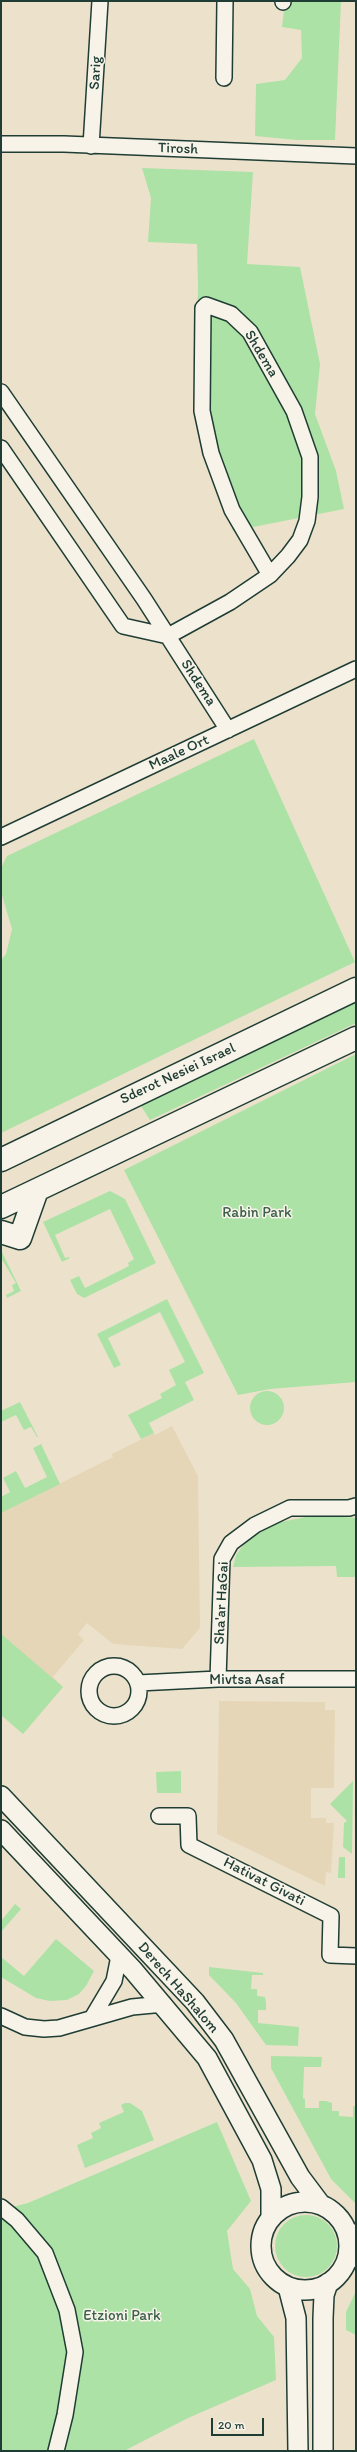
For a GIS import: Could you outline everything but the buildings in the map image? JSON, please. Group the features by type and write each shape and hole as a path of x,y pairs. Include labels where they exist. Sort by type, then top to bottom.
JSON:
{"main road":[{"name":"Sderot Nesiei Israel","path":"1,1160 356,989"},
{"path":"1,1207 356,1038"},
{"path":"1,1232 20,1238 37,1190"}],"street":[{"name":"Sarig","path":"91,146 100,1"},
{"path":"224,78 225,1"},
{"name":"Tirosh","path":"1,144 356,156"},
{"name":"Shdema","path":"168,636 230,602 270,575 300,540 307,521 310,497 310,457 294,411 250,332 231,314 206,305 203,308 202,411 211,453 232,510 270,575"},
{"name":"Shdema","path":"1,392 168,636 228,730"},
{"path":"1,448 123,626 168,636"},
{"name":"Maale Ort","path":"1,837 356,669"},
{"name":"Sha'ar HaGai","path":"218,1679 222,1559 231,1544 242,1533 290,1508 349,1508 356,1506"},
{"name":"Mivtsa Asaf","path":"138,1683 218,1679 356,1679"},
{"name":"Derech HaShalom","path":"1,1796 194,2002 224,2040 300,2176 321,2205"},
{"name":"Hativat Givati","path":"159,1816 188,1816 190,1845 331,1916 330,1955 356,1956"},
{"name":"Derech HaShalom","path":"1,1830 164,2004 207,2058 262,2160 271,2189 271,2218"},
{"path":"92,2018 114,1982 119,1956"},
{"path":"1,2016 25,2027 44,2029 59,2028 132,2007 164,2004"},
{"path":"308,2202 321,2205 333,2212 351,2231 349,2248 351,2260 328,2284 315,2289 301,2290 288,2287 277,2280 268,2269 262,2257 263,2236 271,2218 282,2209 294,2204 308,2202"},
{"path":"1,2207 17,2220 45,2253 67,2310 75,2352 65,2415 56,2451"},
{"path":"323,2451 323,2318 324,2295 328,2284"},
{"path":"288,2287 296,2318 298,2451"}],"shaded area":[{"path":"172,1426 198,1476 200,1628 182,1649 113,1644 87,1623 78,1634 84,1640 53,1677 63,1687 23,1734 1,1715 1,1513 113,1457 112,1454 154,1433 155,1435"},
{"path":"219,1701 325,1702 325,1710 335,1710 334,1788 311,1788 311,1818 326,1818 326,1823 334,1823 331,1873 326,1872 325,1886 217,1834"}],"green space":[{"path":"285,1 341,1 335,140 297,140 255,136 256,84 285,80 302,58 301,30 282,27"},
{"path":"142,168 253,172 247,264 300,267 320,364 315,414 336,471 344,509 233,531 194,408 198,288 197,244 148,242 151,198"},
{"path":"254,739 355,962 1,1133 1,960 6,954 12,929 1,892 1,868 7,856"},
{"path":"356,1002 356,1023 150,1120 139,1103"},
{"name":"Rabin Park","path":"356,1054 356,1382 270,1389 238,1395 124,1170"},
{"path":"110,1191 125,1199 156,1263 84,1298 77,1294 70,1280 79,1276 85,1288 129,1266 128,1263 134,1259 110,1209 55,1235 65,1258 70,1258 62,1262 43,1222"},
{"path":"1,1250 21,1291 7,1298 6,1295 14,1291 12,1285 16,1283 1,1258"},
{"path":"167,1299 204,1373 185,1382 194,1400 149,1423 154,1433 141,1439 128,1415 162,1398 160,1394 176,1385 169,1370 185,1362 160,1312 108,1338 121,1365 114,1368 97,1334"},
{"path":"264,1391 270,1391 274,1392 281,1398 284,1408 283,1415 277,1422 270,1425 264,1425 260,1424 253,1418 250,1411 250,1405 251,1401 257,1394"},
{"path":"20,1402 38,1437 31,1427 24,1430 16,1415 1,1422 1,1411"},
{"path":"41,1444 60,1484 1,1513 1,1497 10,1492 3,1478 16,1471 25,1488 47,1477 33,1448"},
{"path":"316,1515 356,1518 356,1577 337,1577 336,1566 233,1567 236,1555 247,1540 276,1523"},
{"path":"1,1634 63,1687 23,1734 1,1715"},
{"path":"181,1771 181,1793 157,1793 156,1772"},
{"path":"353,1781 352,1854 343,1847 344,1823 347,1821 330,1804"},
{"path":"339,1857 345,1857 345,1878 338,1878"},
{"path":"15,1904 21,1909 1,1932 1,1921"},
{"path":"56,1939 94,1971 86,1986 79,1994 67,2000 50,2001 36,1998 1,1977 1,1957 24,1976"},
{"path":"209,1967 263,1973 263,1975 252,1975 251,1989 257,1989 257,1996 265,1997 266,2003 266,2010 258,2010 258,2023 299,2027 298,2046 266,2045 236,2003 209,1975"},
{"path":"271,2056 322,2057 321,2067 304,2067 303,2098 305,2099 305,2108 319,2108 319,2101 326,2101 332,2103 332,2111 339,2111 339,2116 353,2117 353,2106 356,2106 356,2204 331,2179 271,2068"},
{"path":"130,2103 142,2111 154,2140 85,2168 77,2145 93,2138 91,2133 101,2128 99,2123 124,2112 121,2105"},
{"name":"Etzioni Park","path":"217,2122 251,2201 227,2231 233,2269 250,2289 257,2316 274,2337 276,2380 188,2418 124,2451 1,2451 1,2210 28,2203"},
{"path":"300,2215 312,2215 328,2224 335,2234 337,2246 335,2258 328,2268 312,2277 300,2277 289,2272 280,2263 275,2252 275,2240 280,2229 289,2220"},
{"path":"356,2291 356,2335 346,2330 346,2312"}]}
